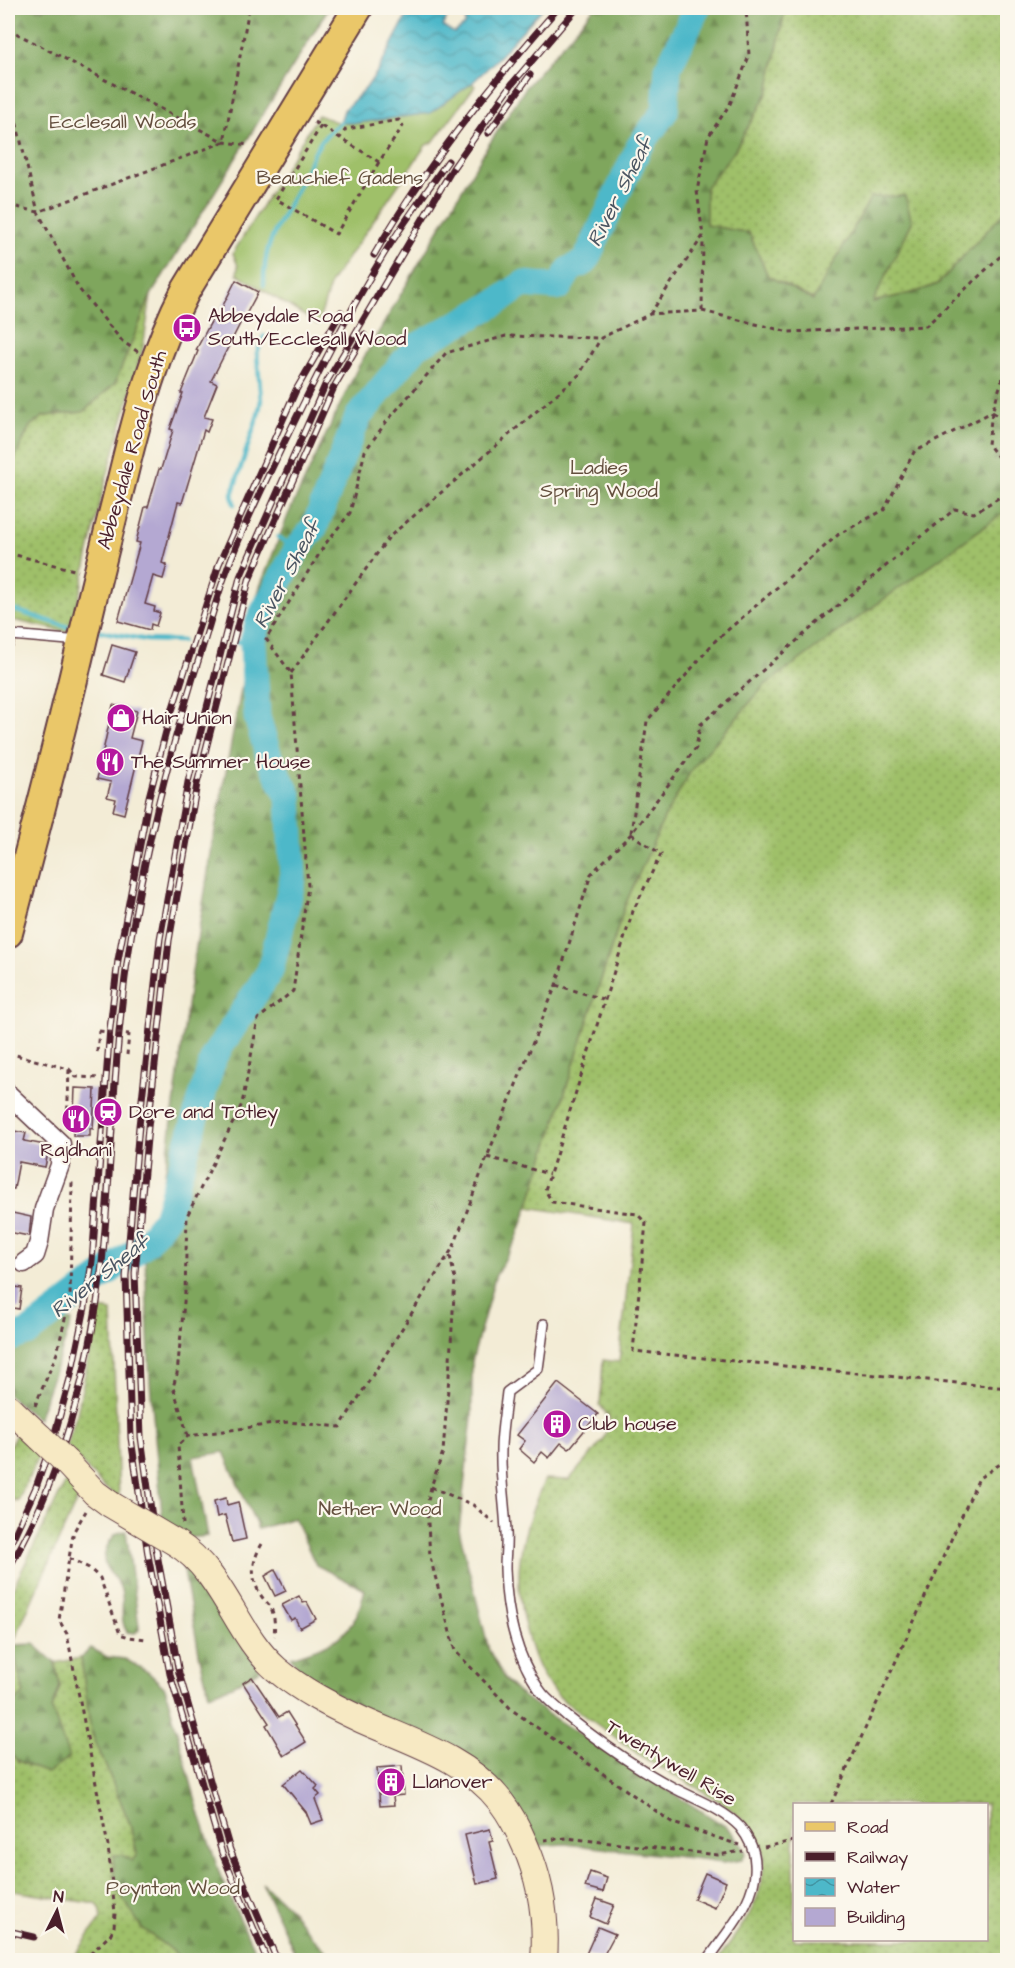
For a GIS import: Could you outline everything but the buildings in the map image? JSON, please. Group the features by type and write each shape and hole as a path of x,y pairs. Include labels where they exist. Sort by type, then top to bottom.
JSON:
{"main road":[{"name":"Abbeydale Road South","path":"8,933 70,698 97,577 139,410 154,363 172,317 186,290 358,8"}],"street":[{"path":"12,1105 61,1144 60,1165 44,1209 35,1255 24,1263"},
{"path":"21,1421 103,1499 193,1555 209,1573 253,1643 270,1663 297,1685 321,1700 362,1720 420,1744 459,1766 488,1788 501,1802 524,1841 537,1878 544,1911 544,1960"}],"lane":[{"path":"8,645 10,635 82,642"},
{"name":"Twentywell Rise","path":"544,1324 538,1369 507,1392 501,1450 506,1535 506,1585 513,1632 523,1661 543,1695 590,1734 647,1774 728,1817 740,1828 752,1848"},
{"path":"708,1960 735,1923 750,1893 756,1865 752,1848"}],"path":[{"path":"224,142 249,8"},
{"path":"702,311 703,236 697,192 708,137 730,104 749,56 746,8"},
{"path":"8,29 224,142 272,148"},
{"path":"8,88 38,213 79,289 122,341"},
{"path":"294,112 379,162"},
{"path":"321,126 276,199 336,234 403,126 399,120 345,129 340,138"},
{"path":"8,205 38,213 224,142"},
{"path":"651,314 703,236"},
{"path":"188,1436 173,1387 177,1374 185,1292 187,1216 242,1104 258,1020 293,991 308,886 291,673 266,639 326,543 351,513 365,451 387,421 446,353 506,336 601,338 651,314 702,311 789,332 926,326 1008,249"},
{"path":"291,673 389,537 579,375 601,338"},
{"path":"1008,360 992,412 988,444 1008,470"},
{"path":"992,412 1008,421"},
{"path":"631,834 647,721 715,641 839,534 884,510 914,452 992,412"},
{"path":"178,1544 184,1537 178,1445 188,1436 288,1422 340,1427 450,1255 556,984 591,874 631,834 696,748 700,725 954,509 974,513 1008,492"},
{"path":"8,553 97,577"},
{"path":"631,834 661,854 633,911 545,1190 552,1202 638,1214 646,1223 633,1352 1008,1388"},
{"path":"556,984 606,1000"},
{"path":"97,1052 99,1030 129,1034 127,1055"},
{"path":"8,1053 69,1069 76,1077 101,1078"},
{"path":"67,1130 69,1069"},
{"path":"488,1157 549,1174"},
{"path":"21,1421 48,1377 70,1298 72,1176"},
{"path":"831,1803 979,1478 1008,1459"},
{"path":"431,1487 473,1505 506,1535"},
{"path":"84,1960 110,1935 114,1927 115,1908 108,1846 67,1634 59,1620 74,1531 103,1499"},
{"path":"262,1544 255,1556 253,1580 261,1596 271,1607 274,1619 270,1663"},
{"path":"69,1558 89,1568 100,1578 120,1634 147,1639"},
{"path":"524,1841 567,1838 718,1855 793,1841"}],"green space":[{"name":"Ecclesall Woods","path":"8,8 329,8 151,295 115,383 83,412 44,416 30,426 8,473"},
{"name":"Ladies Spring Wood","path":"594,8 791,8 784,15 768,92 734,151 706,187 706,225 749,233 768,276 813,300 871,197 905,196 912,222 873,302 916,292 938,284 1007,209 1007,510 765,685 692,769 664,818 625,905 528,1207 516,1240 495,1277 472,1361 472,1417 459,1530 489,1650 505,1680 517,1692 549,1715 725,1826 737,1838 746,1853 741,1860 723,1863 565,1844 535,1846 523,1818 355,1703 324,1688 305,1675 291,1657 325,1645 341,1636 355,1618 365,1590 316,1565 294,1518 258,1529 224,1452 193,1457 208,1536 187,1538 163,1525 150,1382 145,1256 162,1196 189,991 213,841 244,674 244,642 260,587 288,515 357,369 486,149 526,87"},
{"path":"791,8 1007,8 1007,209 938,284 916,292 872,302 912,222 871,197 814,300 768,276 749,233 706,225 706,187 734,151 768,92 784,15"},
{"name":"Beauchief Gadens","path":"472,83 475,86 433,142 426,145 331,282 318,324 237,274 238,266 233,253 318,115 339,123 358,123 430,113"},
{"path":"151,295 143,348 102,494 71,633 8,619 8,473 30,426 44,416 83,412 115,383"},
{"path":"1007,510 1007,1960 718,1960 746,1920 757,1899 764,1862 759,1839 732,1810 644,1758 558,1695 546,1681 537,1665 523,1619 519,1578 520,1559 529,1520 545,1479 569,1480 604,1439 610,1419 600,1405 603,1360 619,1362 634,1224 528,1207 625,905 664,818 692,769 765,685"},
{"path":"98,1309 112,1311 119,1498 104,1487 66,1446 77,1414"},
{"path":"48,1317 72,1321 38,1419 8,1395 8,1339 29,1332"},
{"path":"18,1431 40,1453 18,1501 14,1499 8,1511 8,1449"},
{"path":"67,1479 81,1491 12,1645 24,1693 8,1709 8,1598"},
{"path":"126,1531 139,1626 139,1630 135,1633 127,1632 122,1618 121,1590 104,1563 106,1549 111,1540 117,1533"},
{"path":"182,1561 197,1576 260,1670 232,1686 209,1694 200,1658"},
{"path":"34,1644 55,1663 60,1686 52,1709 69,1758 48,1773 15,1758 10,1753 7,1737 8,1709 24,1693 12,1645"},
{"name":"Poynton Wood","path":"91,1648 107,1657 125,1659 148,1672 165,1688 199,1812 221,1878 259,1960 173,1960 176,1954 141,1927 115,1886 113,1855 122,1855 132,1861 137,1854 130,1824 91,1731 81,1658"},
{"path":"81,1658 91,1731 130,1824 137,1855 133,1862 127,1857 141,1927 176,1954 173,1960 72,1960 101,1918 99,1907 96,1904 8,1890 8,1749 18,1762 52,1709 60,1686 55,1663"},
{"path":"262,1883 290,1909 312,1937 335,1960 298,1960"}],"water":[{"path":"411,8 451,8 443,26 454,33 465,25 466,14 455,8 543,8 472,83 430,113 358,123 340,123 344,110 366,88 377,72"}],"waterway":[{"name":"River Sheaf","path":"8,1339 29,1332 146,1243 166,1218 214,1056 270,971 293,879 289,797 269,757 257,717 253,642 259,620 297,549 314,528 358,417 417,346 496,303 523,284 559,287 570,269 585,262 639,147 665,111 668,68 697,8"},
{"path":"264,285 267,253 276,229 319,145 340,123"},
{"path":"234,504 232,494 261,401 257,353 264,336"},
{"path":"278,537 297,549"},
{"path":"8,608 71,628"},
{"path":"100,631 147,640 182,641"},
{"path":"236,642 253,642"}],"railway":[{"path":"374,255 415,189 460,127 558,8"},
{"path":"267,1960 222,1853 170,1674 148,1555 131,1438 126,1276 139,1126 160,939 188,782 240,577 326,383 453,168 512,84 577,8"},
{"path":"488,133 530,75"},
{"path":"8,1569 27,1536 58,1461 82,1381 102,1263 122,1000 133,923 168,765 217,600 246,523 331,349 384,254 448,161"},
{"path":"8,1549 36,1487 55,1433 71,1375 85,1307 92,1261 110,1028 118,960 149,797 169,720 219,564 296,390 341,312"},
{"path":"277,1960 230,1850 179,1673 157,1554 141,1437 135,1273 148,1127 169,941 197,784 249,580 334,387 364,335"},
{"path":"8,1931 34,1937"}],"place":[{"name":"Abbeydale Road South/Ecclesall Wood","path":"187,328"},
{"name":"Hair Union","path":"121,718"},
{"name":"The Summer House","path":"110,762"},
{"name":"Dore and Totley","path":"108,1112"},
{"name":"Rajdhani","path":"76,1119"},
{"name":"Club house","path":"557,1424"},
{"name":"Llanover","path":"391,1782"}],"park label":[{"name":"Nether Wood","path":"380,1509"}]}
